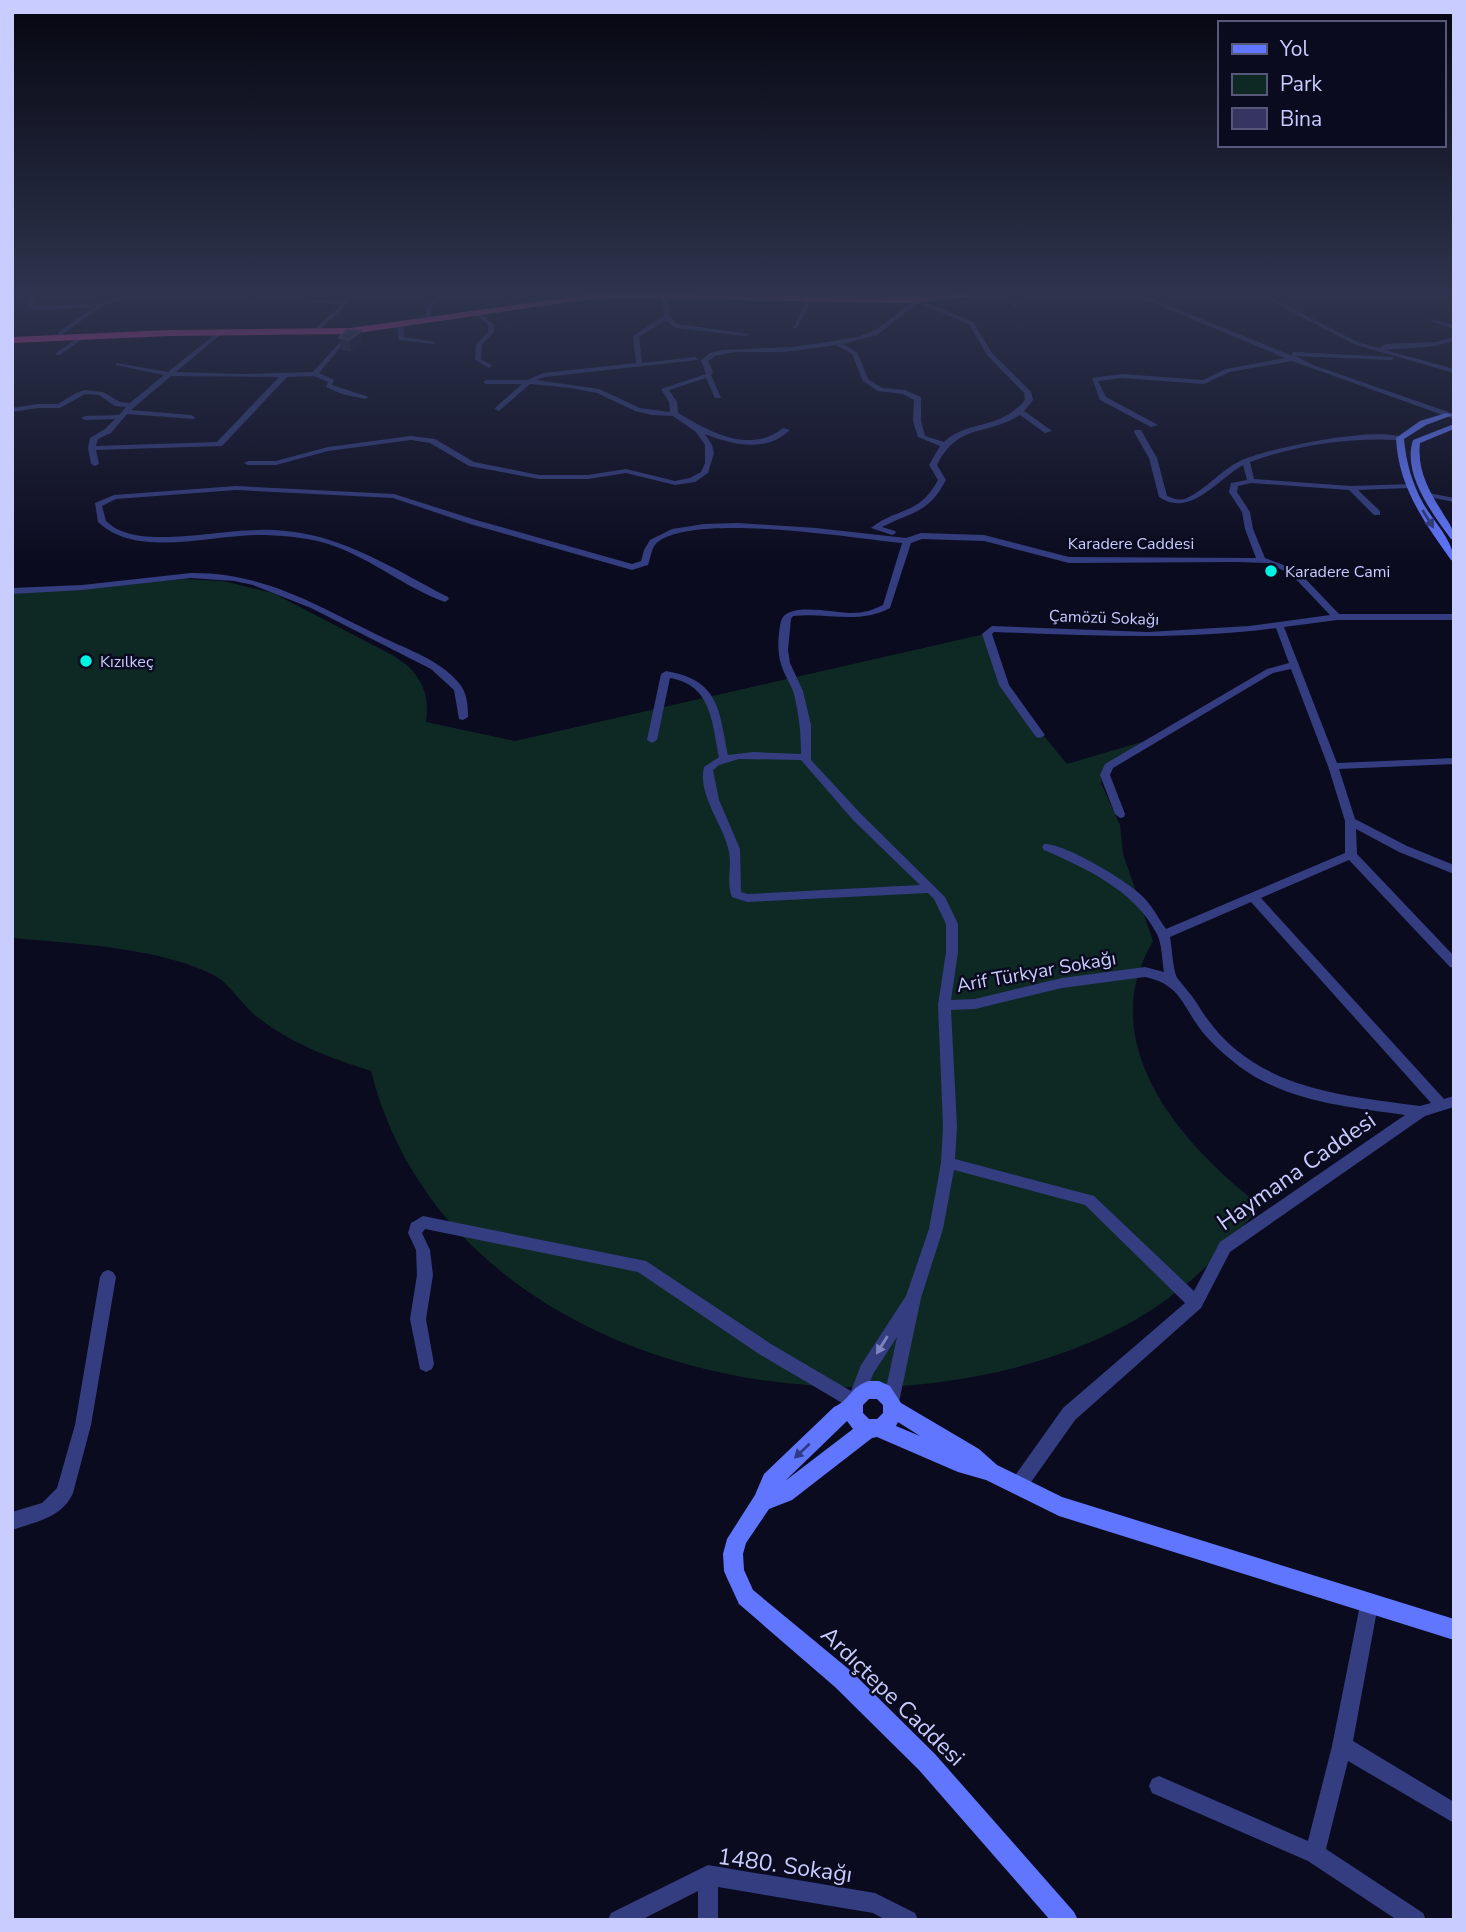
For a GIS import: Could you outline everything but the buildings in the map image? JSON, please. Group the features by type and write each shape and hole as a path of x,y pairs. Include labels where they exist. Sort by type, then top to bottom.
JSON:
{"street":[{"path":"94,464 94,438 108,430 131,405 157,384"},
{"path":"92,448 219,444 276,384"},
{"path":"329,384 328,386 344,393 366,397"},
{"path":"499,409 526,384"},
{"path":"558,384 602,391 614,400 646,413 674,414 724,438 759,443 775,439 786,430"},
{"path":"674,414 673,402 665,389 680,384"},
{"path":"712,384 718,396"},
{"path":"871,384 880,390 905,391 918,398 917,421 922,436 943,444"},
{"path":"921,536 888,533 875,528 911,514 928,503 942,480 933,465 943,444 951,437 1007,420 1020,412 1028,400 1027,392 1019,384"},
{"path":"1096,384 1103,398 1154,425"},
{"path":"1366,384 1452,416"},
{"path":"12,410 60,406 85,392 101,393 118,404 131,405"},
{"path":"1020,412 1048,431"},
{"path":"85,418 123,414 191,417"},
{"path":"1138,432 1153,458 1163,497 1170,501 1188,501 1246,461 1293,449 1345,441 1400,438 1423,423 1452,416"},
{"path":"248,463 276,463 328,449 411,438 432,442 472,464 486,468 550,477 597,477 626,471 675,483 699,477 709,464 712,453 709,443 693,425"},
{"path":"1454,426 1416,442 1413,450 1427,494 1454,537"},
{"path":"1400,438 1404,472 1410,486 1426,517 1454,558"},
{"path":"1246,461 1251,481"},
{"path":"1261,560 1249,529 1247,512 1233,492 1234,485 1251,481 1351,488 1410,486"},
{"path":"445,598 332,542 260,532 179,539 128,536 104,524 97,510 98,505 114,497 236,488 394,496 473,522 636,567 645,563 650,546 660,536 704,528 765,526 907,541 890,601 882,609 847,615 796,613 786,618 783,650 785,663 798,691 806,725 806,761 857,817 939,897 952,924 952,952 944,1005 950,1126 948,1163 936,1229 914,1298 889,1422 874,1428"},
{"path":"1351,488 1377,513"},
{"path":"1427,494 1454,500"},
{"name":"Karadere Caddesi","path":"907,541 921,536 984,538 1069,560 1261,560 1294,572 1337,617"},
{"path":"12,592 84,588 200,576 244,579 271,587 323,610 423,660 454,683 463,699 463,717"},
{"path":"1337,617 1454,617"},
{"name":"Çamözü Sokağı","path":"1040,735 1001,678 987,634 992,629 1148,635 1279,625 1337,617"},
{"path":"1279,625 1333,766 1350,821 1350,855 1454,964"},
{"path":"1120,814 1105,775 1109,766 1270,671 1294,665"},
{"path":"652,740 666,674 680,675 690,678 708,693 724,758"},
{"path":"806,757 724,758 708,769 708,788 736,853 735,892 738,896 747,898 930,889"},
{"path":"1333,766 1454,761"},
{"path":"1350,821 1403,849 1454,870"},
{"path":"1048,847 1088,865 1137,897 1164,935 1171,979 1187,993 1196,1015 1214,1037 1266,1077 1300,1092 1420,1112"},
{"path":"1164,935 1350,855"},
{"path":"1253,897 1448,1103"},
{"name":"Arif Türkyar Sokağı","path":"944,1005 975,1004 1062,983 1145,972 1171,979"},
{"name":"Haymana Caddesi","path":"1018,1486 1069,1414 1196,1303 1225,1247 1420,1112 1448,1103"},
{"path":"948,1163 1089,1200 1196,1303"},
{"path":"426,1364 418,1319 425,1275 423,1250 415,1233 416,1228 423,1223 641,1266 765,1349 855,1402"},
{"path":"12,1521 47,1510 64,1493 83,1425 108,1277"},
{"path":"914,1298 867,1370 855,1402 858,1421 913,1441 965,1466 990,1472 1059,1506 1454,1630"},
{"path":"855,1402 862,1392 875,1390 887,1396 892,1406 972,1457 990,1472"},
{"name":"Ardıçtepe Caddesi","path":"855,1402 771,1481 762,1502 744,1526 733,1554 738,1584 746,1597 843,1679 927,1762 1066,1920"},
{"name":"Ardıçtepe Caddesi","path":"762,1502 785,1493 874,1428"},
{"path":"1315,1854 1342,1746 1369,1605"},
{"path":"1342,1746 1454,1813"},
{"path":"1159,1786 1315,1854 1416,1920"},
{"path":"708,1875 708,1920"},
{"name":"1480. Sokağı","path":"618,1920 708,1875 875,1903 908,1920"}],"green space":[{"path":"184,579 223,581 273,593 394,656 408,666 424,692 426,722 515,741 985,634 997,679 1067,764 1145,741 1103,775 1101,783 1120,825 1123,854 1153,941 1137,979 1133,1017 1139,1054 1154,1089 1176,1122 1202,1153 1260,1205 1232,1240 1201,1272 1166,1300 1128,1324 1027,1365 915,1385 799,1384 685,1364 579,1322 487,1259 416,1176 371,1071 325,1055 282,1034 255,1015 222,980 196,967 118,948 12,938 12,594"}],"place":[{"name":"Karadere Cami","path":"1271,571"},
{"name":"Kızılkeç","path":"86,661"}]}
